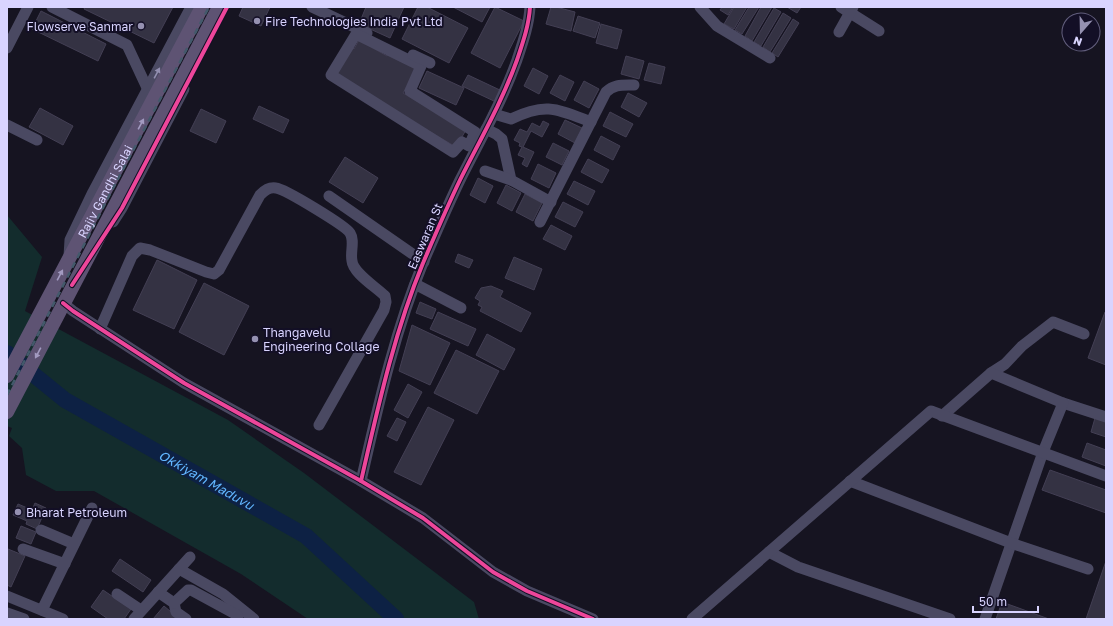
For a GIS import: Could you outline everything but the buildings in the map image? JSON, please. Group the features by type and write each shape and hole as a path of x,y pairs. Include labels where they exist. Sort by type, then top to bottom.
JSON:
{"main road":[{"name":"Rajiv Gandhi Salai","path":"7,376 202,7"},
{"name":"Rajiv Gandhi Salai","path":"7,412 56,319 72,285 219,7"}],"street":[{"path":"7,48 28,7"},
{"path":"52,7 127,44 148,90"},
{"path":"69,258 70,240 93,192 191,7"},
{"path":"72,285 122,208 227,7"},
{"path":"312,7 332,11 430,63"},
{"name":"Easwaran St","path":"361,481 381,393 404,314 424,262 477,138 486,129 511,76 523,43 529,20 530,7"},
{"path":"700,7 717,26 770,58"},
{"path":"838,32 848,9 880,31"},
{"path":"356,34 420,66 410,91 475,132 477,138 469,146 462,142 453,152 331,75 356,34"},
{"path":"540,222 606,92 611,87 619,85 634,85"},
{"path":"494,114 512,119 522,114 545,108 558,110 591,122"},
{"path":"7,125 37,140"},
{"path":"486,129 502,139 511,180"},
{"path":"485,171 511,180 551,202"},
{"path":"100,329 132,256 140,248 150,250 214,274 219,270 260,195 266,189 276,188 289,193 340,224 350,233 352,242 352,262 358,272 385,296 386,302 384,310 319,425"},
{"path":"329,196 424,262"},
{"path":"415,284 461,308"},
{"path":"63,303 100,329 184,383 361,481 423,518 493,572 527,591 593,619"},
{"path":"942,416 991,373 1005,364 1022,346 1053,322 1084,334"},
{"path":"991,373 1063,403 1106,417"},
{"path":"985,619 1043,452 1063,403"},
{"path":"692,619 931,411 1106,476"},
{"path":"850,482 1011,543 1088,569"},
{"path":"30,619 38,609 65,564 92,508"},
{"path":"41,530 74,544"},
{"path":"23,549 65,564"},
{"path":"769,552 798,567 950,619"},
{"path":"134,619 190,557"},
{"path":"179,569 223,594 252,617"},
{"path":"174,603 188,590 233,613 238,617 238,619"},
{"path":"158,592 174,603 176,612 186,619"},
{"path":"117,594 142,610"},
{"path":"7,596 63,619"},
{"path":"7,613 24,619"}],"green space":[{"path":"7,215 42,257 25,311 228,420 304,473 474,602 479,619 308,619 241,574 94,491 56,491 26,475 22,448 9,436 12,428 7,426"}],"waterway":[{"name":"Okkiyam Maduvu","path":"7,353 65,400 306,536 396,619"}],"railway":[{"path":"7,395 110,194 209,7"}],"cycle path":[{"path":"72,285 122,208 227,7"},
{"path":"361,481 388,370 403,316 423,263 450,200 498,106 511,76 525,34 530,7"},
{"path":"63,303 184,383 361,481 423,518 493,572 527,591 593,619"}],"place":[{"name":"Fire Technologies India Pvt Ltd","path":"257,21"},
{"name":"Flowserve Sanmar","path":"141,26"},
{"name":"Thangavelu Engineering Collage","path":"255,339"},
{"name":"Bharat Petroleum","path":"18,512"}]}
